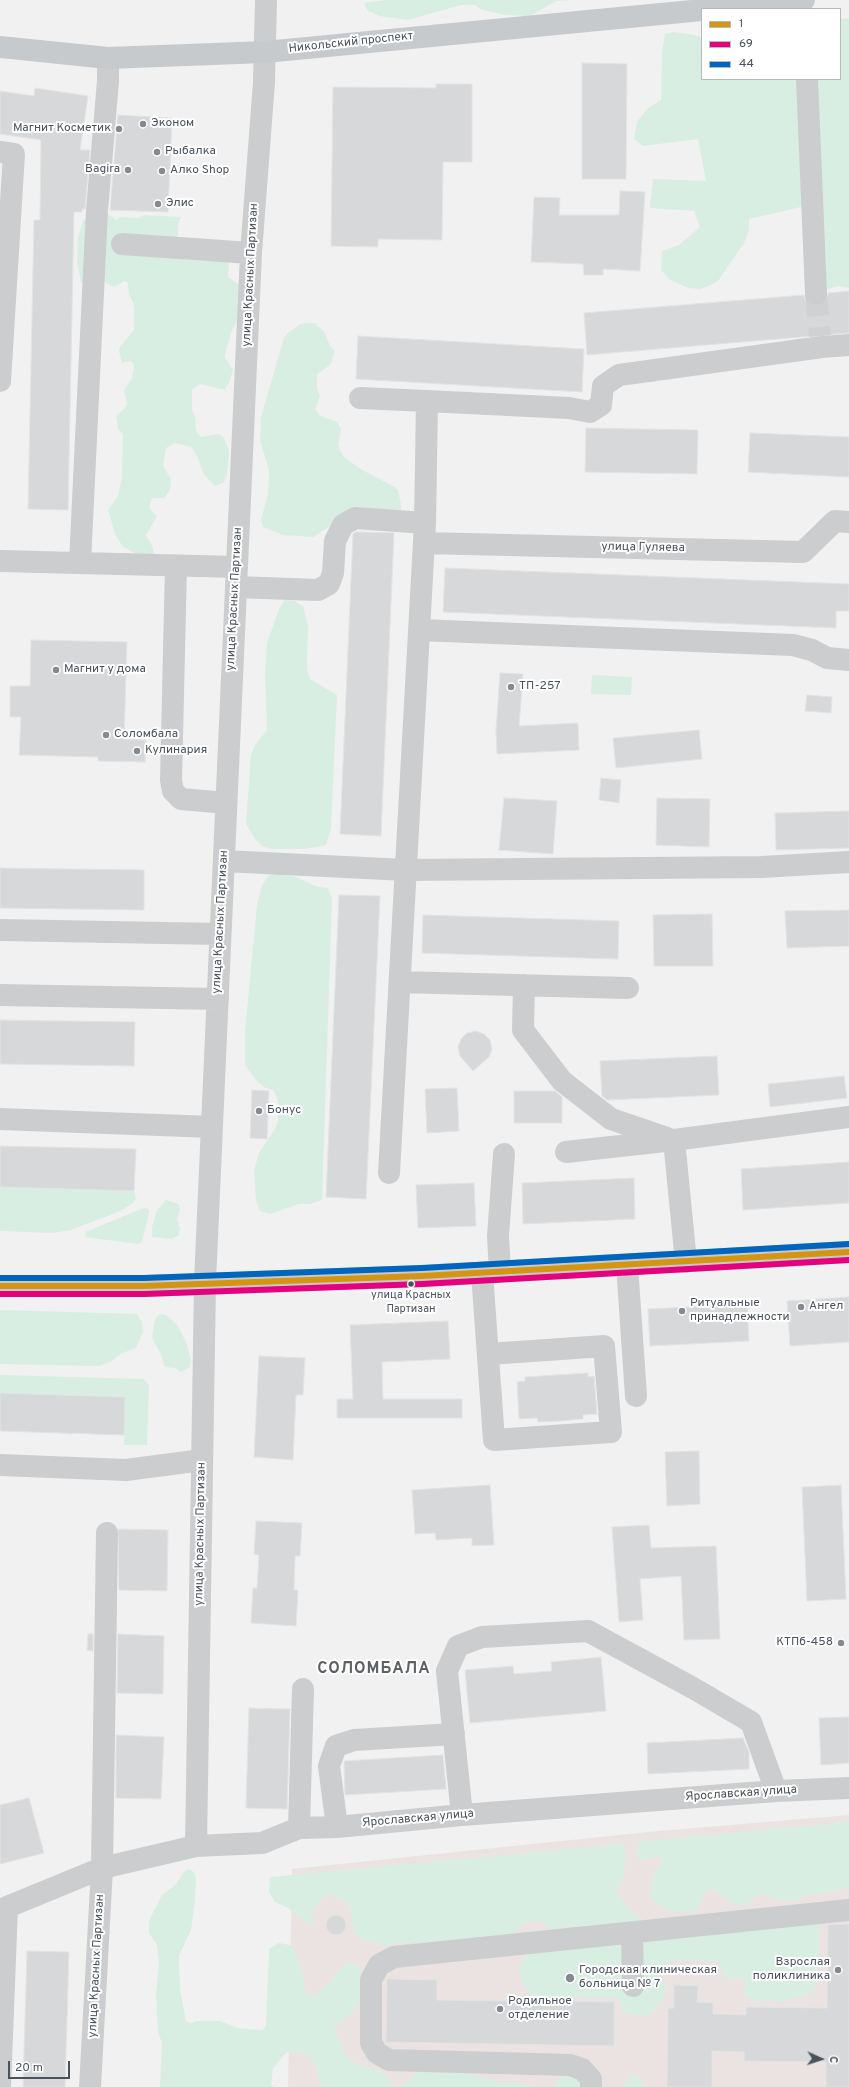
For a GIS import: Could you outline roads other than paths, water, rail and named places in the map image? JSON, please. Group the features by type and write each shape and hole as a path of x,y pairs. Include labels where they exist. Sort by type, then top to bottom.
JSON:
{"main road":[{"path":"720,8 803,0"},
{"name":"Никольский проспект","path":"0,47 108,58 265,52 701,10"},
{"path":"0,1286 144,1286 205,1282 491,1272 849,1252"}],"street":[{"name":"улица Красных Партизан","path":"196,1846 205,1282 251,253 265,52 266,0"},
{"path":"80,563 97,210 108,81 108,58"},
{"path":"807,80 816,294"},
{"path":"0,152 14,154 0,381"},
{"path":"122,244 251,253"},
{"path":"360,398 569,408 590,412 601,405 603,386 619,376 821,341 849,345"},
{"path":"389,1173 425,533 427,401"},
{"name":"улица Гуляева","path":"236,577 318,590 329,584 333,573 335,541 343,525 355,518 425,533 803,552 835,521 849,522"},
{"path":"0,561 176,566 236,577"},
{"path":"176,566 171,780 173,792 181,799 226,803"},
{"path":"419,630 793,645 812,650 827,658 849,660"},
{"path":"224,861 406,870 762,867 849,862"},
{"path":"0,930 220,934"},
{"path":"400,982 628,988"},
{"path":"524,985 523,1030 562,1081 611,1120 674,1140"},
{"path":"0,995 218,999"},
{"path":"566,1152 674,1140 849,1117"},
{"path":"0,1119 212,1126"},
{"path":"674,1140 686,1262"},
{"path":"504,1154 498,1236 491,1272 488,1354 494,1440 610,1432 604,1346"},
{"path":"627,1265 636,1396"},
{"path":"488,1354 632,1344"},
{"path":"0,1465 126,1470 202,1460"},
{"name":"улица Красных Партизан","path":"90,2087 102,1868 107,1533"},
{"path":"462,1815 447,1671 458,1646 482,1637 588,1631 693,1688 750,1722 776,1791"},
{"path":"300,1828 303,1690"},
{"path":"337,1827 329,1766 336,1746 354,1740 454,1734"},
{"name":"Ярославская улица","path":"3,1909 102,1868 196,1846 262,1843 300,1828 337,1827 462,1815 776,1791 849,1788"},
{"path":"0,2087 3,1909"},
{"path":"591,2087 591,2079 582,2069 570,2065 389,2060 377,2053 371,2043 371,1980 379,1964 394,1957 632,1934 849,1910"},
{"path":"632,1934 633,1986"}],"tunnel":[{"path":"816,294 820,336"}],"place":[{"name":"Эконом","path":"143,124"},
{"name":"Магнит Косметик","path":"119,129"},
{"name":"Рыбалка","path":"157,152"},
{"name":"Bagira","path":"128,170"},
{"name":"Алко Shop","path":"162,171"},
{"name":"Элис","path":"158,204"},
{"name":"Магнит у дома","path":"56,670"},
{"name":"ТП-257","path":"511,687"},
{"name":"Соломбала","path":"106,735"},
{"name":"Кулинария","path":"137,751"},
{"name":"Бонус","path":"259,1111"},
{"name":"улица Красных Партизан","path":"411,1284"},
{"name":"Ангел","path":"801,1307"},
{"name":"Ритуальные принадлежности","path":"682,1311"},
{"name":"КТПб-458","path":"841,1643"},
{"name":"Взрослая поликлиника","path":"838,1970"},
{"name":"Городская клиническая больница № 7","path":"570,1978"},
{"name":"Родильное отделение","path":"500,2009"}],"district":[{"name":"СОЛОМБАЛА","path":"374,1670"}]}
